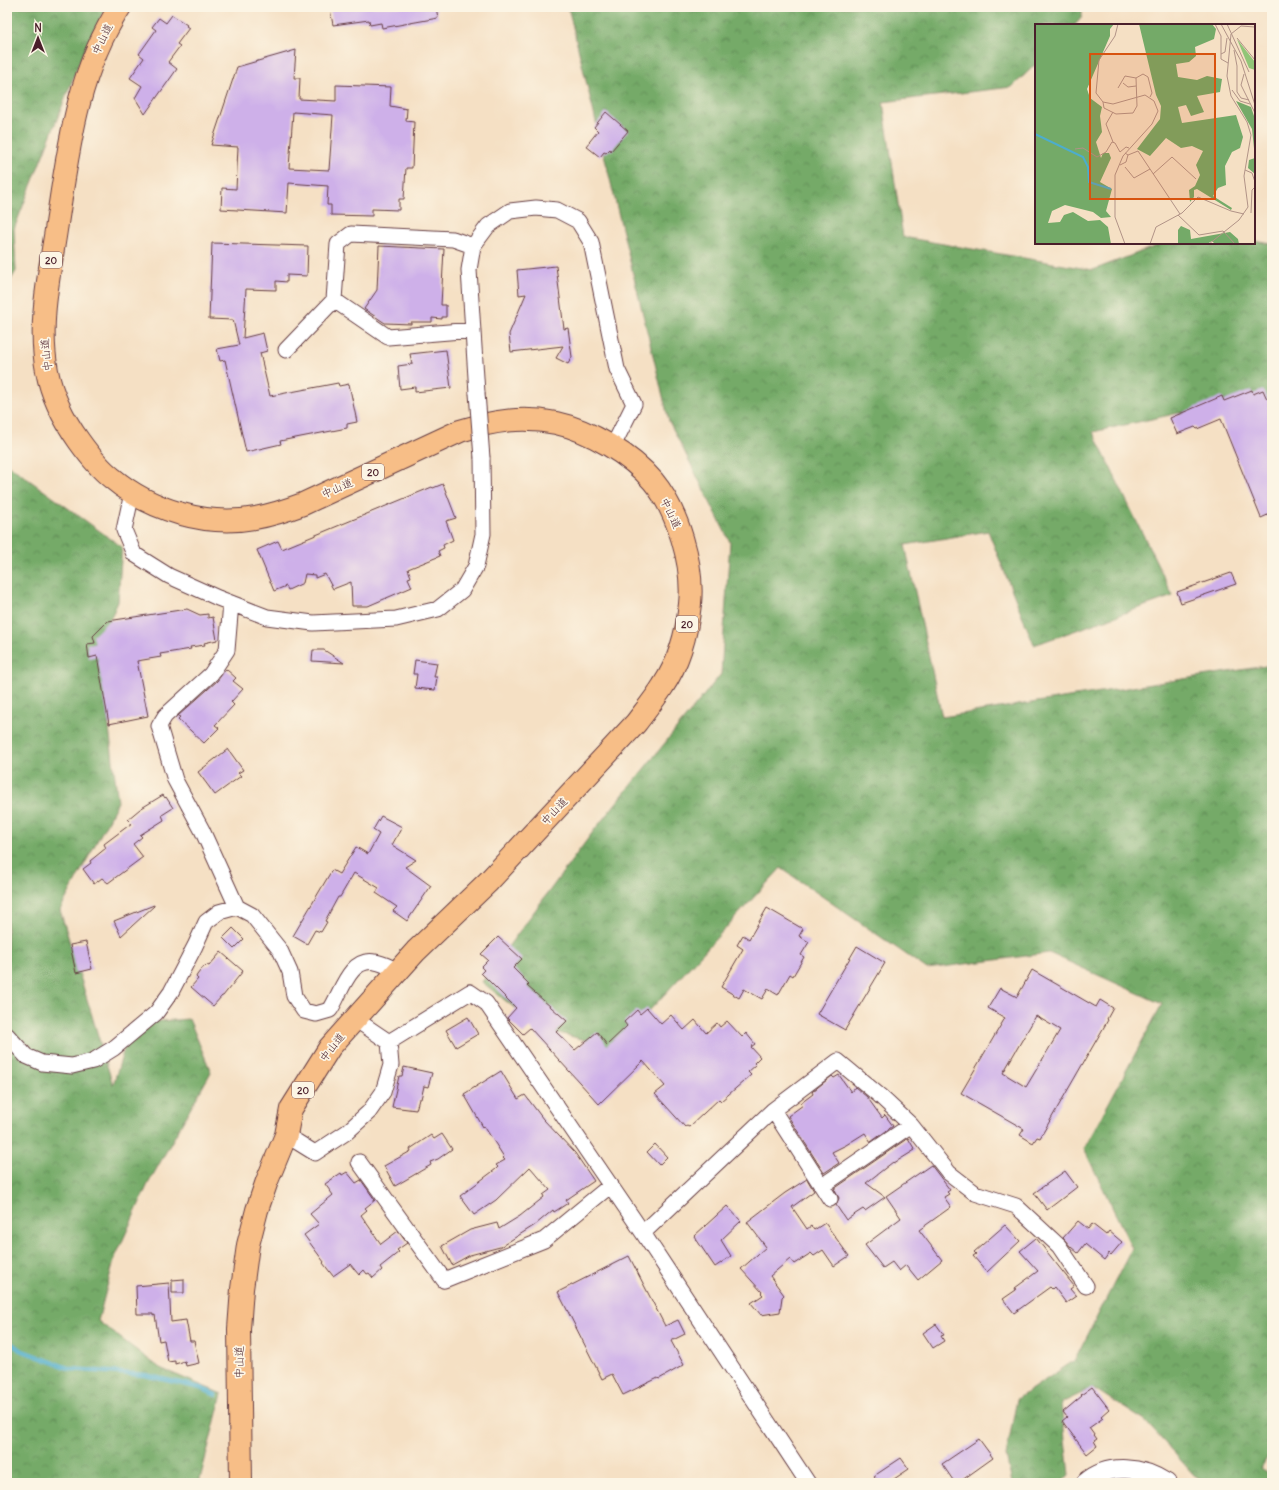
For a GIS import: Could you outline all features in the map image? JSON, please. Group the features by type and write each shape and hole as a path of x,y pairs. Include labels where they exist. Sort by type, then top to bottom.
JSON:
{"highway":[{"name":"中山道","path":"120,7 108,24 91,62 79,100 69,144 44,308 44,353 54,399 63,416 92,459 112,478 132,493 155,504 200,518 227,520 253,518 277,513 302,504 460,431 486,423 503,420 531,420 556,423 586,433 613,446 632,461 653,481 666,501 678,527 685,546 689,568 690,602 684,638 680,652 664,685 636,723 488,882 416,951 330,1047 291,1110 286,1135 257,1210 248,1245 242,1289 239,1329 241,1483"}],"street":[{"path":"132,493 124,530 134,554 169,576 267,617 313,623 396,619 438,609 462,590 476,566 483,534 482,458 469,270 473,246 488,226 510,211 536,208 558,210 578,221 591,242 617,370 634,404 613,446"},
{"path":"286,350 334,300 338,244 351,234 453,239 473,246"},
{"path":"334,300 388,337 473,330"},
{"path":"231,603 227,650 211,674 165,716 159,726 175,780 202,830 237,907 252,915 280,950 290,972 294,996 304,1012 316,1014 330,1010 349,974 362,963 375,962 399,971"},
{"path":"7,1035 26,1056 42,1063 72,1066 93,1061 114,1048 156,1013 171,992 206,922 219,912 237,907"},
{"path":"389,1042 470,992 486,1003 611,1185 808,1483"},
{"path":"355,1019 389,1042"},
{"path":"286,1135 315,1153 347,1132 369,1112 383,1092 391,1065 389,1042"},
{"path":"643,1233 773,1110 838,1061 911,1124 949,1173 975,1193 1016,1206 1059,1246 1086,1286"},
{"path":"773,1110 826,1193 911,1124"},
{"path":"359,1162 444,1280 544,1240 611,1185"},
{"path":"1085,1483 1106,1471 1121,1468 1157,1477 1167,1483"}],"green space":[{"path":"7,7 106,7 85,48 14,229 16,271 7,287"},
{"path":"568,7 1082,7 1082,17 1076,24 1035,24 1035,65 1012,87 883,102 903,237 1093,270 1161,244 1255,244 1255,241 1272,244 1272,399 1188,411 1093,432 1173,596 1034,645 988,531 905,545 942,717 1272,665 1272,1450 1261,1468 1272,1475 1272,1483 1207,1483 1194,1475 1145,1421 1093,1388 1061,1403 1069,1475 1061,1483 1012,1483 1006,1456 1017,1399 1075,1360 1132,1248 1084,1149 1162,1004 1049,953 927,969 781,868 615,1048 540,1028 482,982 595,829 721,674 730,542 669,421"},
{"path":"7,464 122,547 118,602 99,644 118,802 60,910 113,1085 132,1023 189,1019 211,1072 148,1184 114,1260 98,1321 160,1368 222,1394 199,1483 7,1483"}],"building":[{"path":"332,7 436,7 438,18 382,28 381,23 370,25 369,20 333,25 330,9"},
{"path":"172,15 189,28 177,44 180,46 168,62 177,69 145,114 135,98 142,86 130,78 144,58 139,54 156,30 152,27 159,18 166,23"},
{"path":"296,50 294,78 300,78 299,99 336,101 336,85 391,87 390,106 407,109 406,121 414,122 412,168 406,168 404,199 399,199 399,210 372,209 372,216 331,215 331,205 327,205 328,186 289,183 287,213 221,209 222,188 236,189 238,147 211,145 237,67","holes":["293,112 333,115 329,170 289,168"]},
{"path":"606,112 628,131 611,151 610,149 606,153 604,152 600,157 586,146 598,131 594,127"},
{"path":"212,243 308,246 307,276 287,275 287,282 276,281 276,290 246,289 243,338 263,333 267,351 260,353 270,396 338,383 339,386 349,384 357,422 347,424 347,428 280,441 281,444 246,452 225,360 220,361 217,349 239,345 233,320 209,319"},
{"path":"379,246 444,249 441,305 446,305 446,317 442,317 442,319 432,318 432,322 411,322 411,324 385,323 364,309 377,290"},
{"path":"556,266 564,329 568,328 572,357 568,364 556,358 563,346 511,352 509,334 526,294 519,295 517,270"},
{"path":"446,350 451,388 415,392 415,387 400,389 398,366 412,364 410,354"},
{"path":"1252,390 1253,394 1263,390 1267,399 1272,396 1272,513 1261,518 1221,419 1197,429 1195,427 1177,434 1170,418 1222,396 1224,401"},
{"path":"443,484 456,518 446,521 453,540 443,545 444,548 438,551 440,556 408,569 411,577 408,578 412,587 368,606 352,606 351,582 333,589 325,574 315,578 315,575 305,574 303,583 288,590 286,586 274,591 257,550 278,541 282,549 432,487 433,488"},
{"path":"1231,573 1236,584 1181,603 1177,592"},
{"path":"187,609 200,615 208,614 208,618 213,617 217,640 204,643 205,645 190,647 191,649 160,654 161,657 137,661 148,716 109,724 97,656 89,658 87,644 95,643 93,636 108,621"},
{"path":"313,650 324,650 344,663 312,661"},
{"path":"415,660 437,663 434,677 437,677 435,690 415,688 417,674 413,674"},
{"path":"226,669 236,678 233,681 243,689 231,702 234,705 215,725 219,728 204,743 178,719 180,717 178,716 217,681"},
{"path":"228,749 243,770 238,773 241,776 215,795 198,772"},
{"path":"163,795 173,808 162,815 164,820 140,835 142,837 133,844 143,857 108,883 102,878 94,884 83,869 106,848 104,844 132,823 128,819 140,809"},
{"path":"381,816 402,827 392,845 416,860 405,867 431,886 407,921 393,911 397,907 376,893 379,888 354,873 340,897 338,897 325,921 327,922 321,932 315,930 307,944 293,936 332,870 339,874 356,847 368,854 379,834 373,830"},
{"path":"154,906 121,936 114,921"},
{"path":"767,908 803,929 799,936 809,942 801,955 804,957 793,976 790,974 778,995 768,989 762,999 744,989 739,998 721,987 743,949 737,945 743,935 749,939"},
{"path":"233,928 244,939 234,949 223,938"},
{"path":"498,937 522,959 513,968 529,984 527,986 567,1021 556,1032 575,1050 597,1032 607,1045 627,1026 624,1022 637,1010 640,1014 647,1008 661,1024 671,1015 684,1030 695,1020 706,1033 717,1023 720,1027 727,1021 742,1037 746,1033 755,1044 751,1047 760,1057 754,1063 756,1065 748,1072 751,1075 721,1101 719,1099 689,1127 685,1127 655,1094 665,1086 643,1061 599,1104 530,1028 523,1034 507,1018 516,1008 481,973 484,970 481,967 488,960 481,954"},
{"path":"86,942 92,969 76,973 70,945"},
{"path":"857,946 885,963 845,1030 817,1014"},
{"path":"221,952 243,971 213,1006 191,987 198,979 196,977 204,966 209,966"},
{"path":"1032,970 1096,1007 1100,1000 1113,1008 1107,1019 1108,1020 1040,1138 1037,1137 1033,1143 1020,1135 1024,1129 961,1093 1005,1018 988,1008 1000,988 1017,997","holes":["1036,1016 1060,1030 1026,1087 1003,1073"]},
{"path":"468,1017 478,1034 456,1047 446,1030"},
{"path":"404,1067 432,1073 428,1087 424,1086 421,1099 419,1099 416,1110 392,1107 399,1076 402,1076"},
{"path":"501,1071 518,1099 525,1095 543,1119 575,1153 594,1181 566,1200 568,1203 554,1212 553,1210 535,1225 500,1247 470,1255 452,1265 442,1246 470,1230 497,1223 499,1229 520,1216 544,1197 543,1195 550,1190 530,1167 496,1200 474,1215 460,1196 496,1169 498,1167 496,1165 505,1160 484,1126 483,1127 464,1094"},
{"path":"839,1075 851,1092 855,1087 867,1097 882,1118 885,1115 893,1126 871,1142 865,1133 832,1152 839,1163 824,1173 788,1116 803,1105 801,1103 813,1094 813,1091 832,1076 834,1078"},
{"path":"442,1134 452,1149 438,1159 430,1162 431,1165 395,1186 384,1166 411,1151 410,1149 431,1135 434,1139"},
{"path":"908,1138 915,1150 894,1163 893,1162 866,1183 885,1197 865,1211 863,1209 846,1220 836,1205 839,1198 834,1189"},
{"path":"655,1144 667,1157 659,1165 647,1152"},
{"path":"931,1165 950,1190 947,1192 949,1194 944,1197 951,1207 919,1230 942,1260 918,1280 906,1265 899,1271 892,1262 883,1268 865,1245 901,1218 886,1196"},
{"path":"1065,1171 1077,1187 1047,1210 1034,1193"},
{"path":"347,1172 356,1183 361,1180 375,1200 365,1208 367,1210 361,1215 381,1244 398,1231 407,1243 397,1250 399,1252 380,1267 382,1270 373,1278 364,1270 359,1275 350,1264 333,1276 304,1235 319,1224 310,1214 333,1195 325,1184 341,1173 342,1175"},
{"path":"807,1179 814,1191 792,1207 807,1229 811,1226 814,1230 825,1223 849,1256 834,1266 823,1250 814,1256 811,1253 794,1264 790,1259 770,1276 784,1295 782,1297 780,1312 761,1315 751,1303 763,1295 761,1293 762,1292 741,1269 766,1247 747,1222 785,1193"},
{"path":"727,1206 741,1221 721,1240 731,1256 715,1267 694,1236"},
{"path":"1078,1221 1088,1229 1092,1224 1106,1235 1109,1231 1122,1242 1111,1255 1109,1253 1104,1260 1085,1244 1078,1253 1063,1238"},
{"path":"1005,1225 1020,1241 987,1272 973,1256 976,1254 974,1252"},
{"path":"1036,1238 1074,1286 1070,1289 1076,1296 1066,1303 1054,1287 1052,1289 1050,1287 1014,1313 1003,1299 1038,1271 1020,1251"},
{"path":"629,1256 665,1326 678,1320 685,1334 671,1341 684,1365 659,1379 658,1378 623,1395 612,1374 602,1379 558,1292"},
{"path":"184,1279 184,1293 172,1293 172,1280"},
{"path":"169,1283 171,1322 186,1320 190,1341 194,1341 199,1363 186,1366 185,1361 175,1364 175,1361 168,1362 164,1340 159,1341 155,1315 137,1314 136,1286"},
{"path":"936,1324 944,1335 941,1336 944,1341 933,1348 923,1333"},
{"path":"1092,1387 1109,1409 1101,1416 1103,1418 1089,1428 1097,1439 1094,1441 1097,1446 1087,1454 1062,1421 1067,1417 1063,1412"},
{"path":"979,1439 993,1458 958,1483 955,1483 942,1464"},
{"path":"901,1458 909,1469 888,1483 880,1483 874,1476"}],"waterway":[{"path":"7,1340 20,1350 71,1369 145,1375 201,1388 216,1395"}]}
